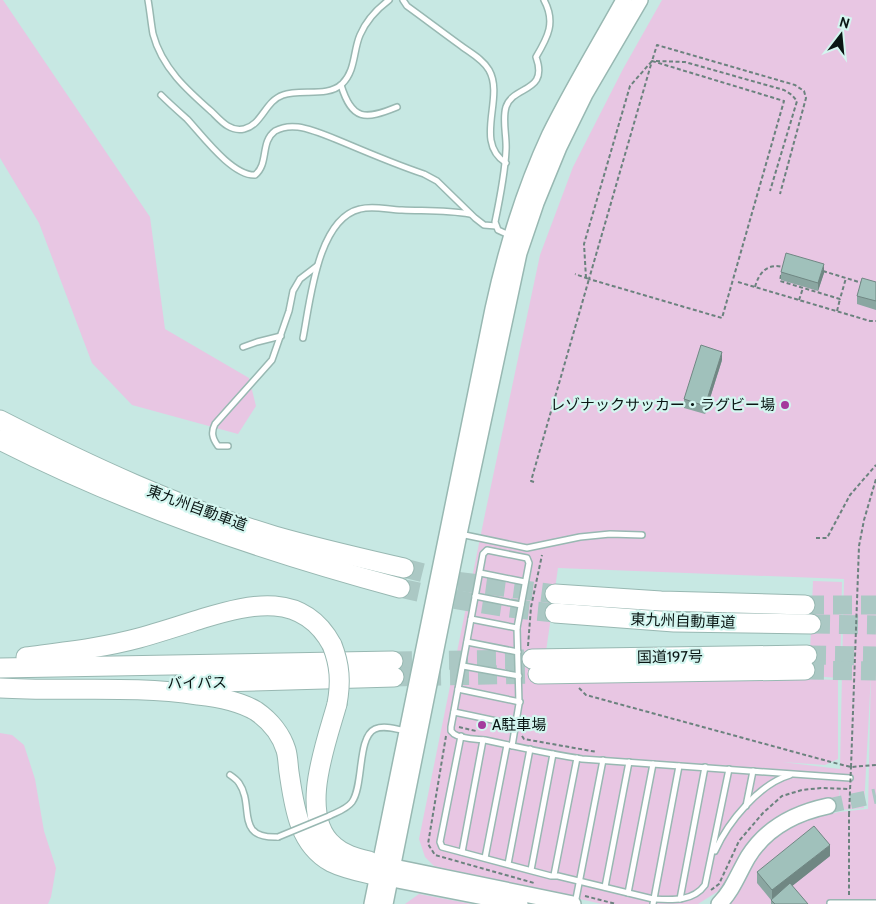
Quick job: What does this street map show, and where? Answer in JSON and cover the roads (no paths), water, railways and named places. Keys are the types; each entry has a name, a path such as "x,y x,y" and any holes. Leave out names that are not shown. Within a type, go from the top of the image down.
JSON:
{"highway":[{"name":"東九州自動車道","path":"0,420 54,448 145,489 217,517 275,536 404,568"},
{"name":"東九州自動車道","path":"0,440 44,462 132,501 231,538 336,571 400,588"},
{"name":"東九州自動車道","path":"555,594 669,602 805,605"},
{"path":"0,659 47,654 122,642 233,610 262,605 281,606 308,617 320,628 332,645 338,664 340,680 337,704 317,774 316,801 318,817 324,835 334,846 346,854 385,871"},
{"name":"東九州自動車道","path":"555,613 674,622 811,624"},
{"name":"国道197号","path":"529,660 806,663"},
{"name":"バイパス","path":"0,668 393,669 204,683 0,687"},
{"path":"0,687 170,691 212,697 237,703 255,711 269,722 286,750 296,813 307,840 316,851 330,861 347,868 385,871"}],"street":[{"path":"517,238 522,203 550,136 577,83 624,0"},
{"path":"372,904 385,871 453,533 492,309 517,238 572,119 640,0"},
{"path":"719,904 733,888 754,848 777,827 808,811 828,806"},
{"path":"709,904 720,896 742,868"},
{"path":"385,871 385,904"},
{"path":"385,871 520,904"},
{"path":"385,871 574,904"}],"lane":[{"path":"148,0 154,34 168,66 188,92 224,125 234,130 251,126 273,100 283,94 324,91 341,85 353,66 359,36 363,28 368,20 389,0"},
{"path":"402,0 407,6 475,56 489,70 493,88 490,139 496,154 506,163"},
{"path":"517,238 498,230 495,222 506,163 505,114 507,106 515,97 534,85 538,79 539,64 536,57 549,30 551,20 549,9 544,0"},
{"path":"341,85 349,106 355,112 375,116 397,107"},
{"path":"161,95 188,120 221,156 246,174 255,175 258,173 263,161 266,143 273,133 286,127 300,128 331,138 437,180 484,225 496,226"},
{"path":"303,338 317,266 324,246 332,231 351,212 369,207 453,211 471,214"},
{"path":"228,446 218,446 212,436 212,430 215,424 272,360 289,311 293,291 300,279 317,266"},
{"path":"243,347 281,336"},
{"path":"453,533 527,548 580,537 610,534 642,535"},
{"path":"527,548 526,558 529,562 517,628 529,660"},
{"path":"526,558 487,550 483,554 454,712 451,731 454,734 577,758 850,778"},
{"path":"480,573 526,582"},
{"path":"475,596 521,605"},
{"path":"471,619 517,628"},
{"path":"467,642 529,660"},
{"path":"485,858 516,724 520,702 519,676 529,660"},
{"path":"463,666 519,676"},
{"path":"458,689 520,702"},
{"path":"454,712 516,724"},
{"path":"230,775 239,782 244,793 252,830 266,838 278,837 329,816 346,807 355,797 360,781 365,742 369,734 376,729 386,728 413,732"},
{"path":"461,736 440,842 442,847 554,876 580,880 653,901 680,899 703,889 729,769"},
{"path":"462,852 483,740"},
{"path":"508,864 530,749"},
{"path":"531,870 553,754"},
{"path":"554,876 577,758"},
{"path":"574,904 603,760"},
{"path":"605,887 629,762"},
{"path":"628,893 653,764"},
{"path":"653,901 679,766"},
{"path":"680,899 705,768"},
{"path":"746,807 753,771"},
{"path":"711,859 728,829 746,807 780,778 798,774"},
{"path":"830,903 876,903"}],"tunnel":[{"path":"404,568 456,581 555,594"},
{"path":"400,588 477,603 555,613"},
{"path":"805,605 876,605"},
{"path":"811,624 876,625"},
{"path":"807,655 876,656"},
{"path":"393,661 532,659"},
{"path":"805,670 876,671"},
{"path":"394,677 538,674"},
{"path":"828,806 876,796"}],"place":[{"name":"レゾナックサッカー・ラグビー場","path":"785,405"},
{"name":"A駐車場","path":"482,725"}]}
